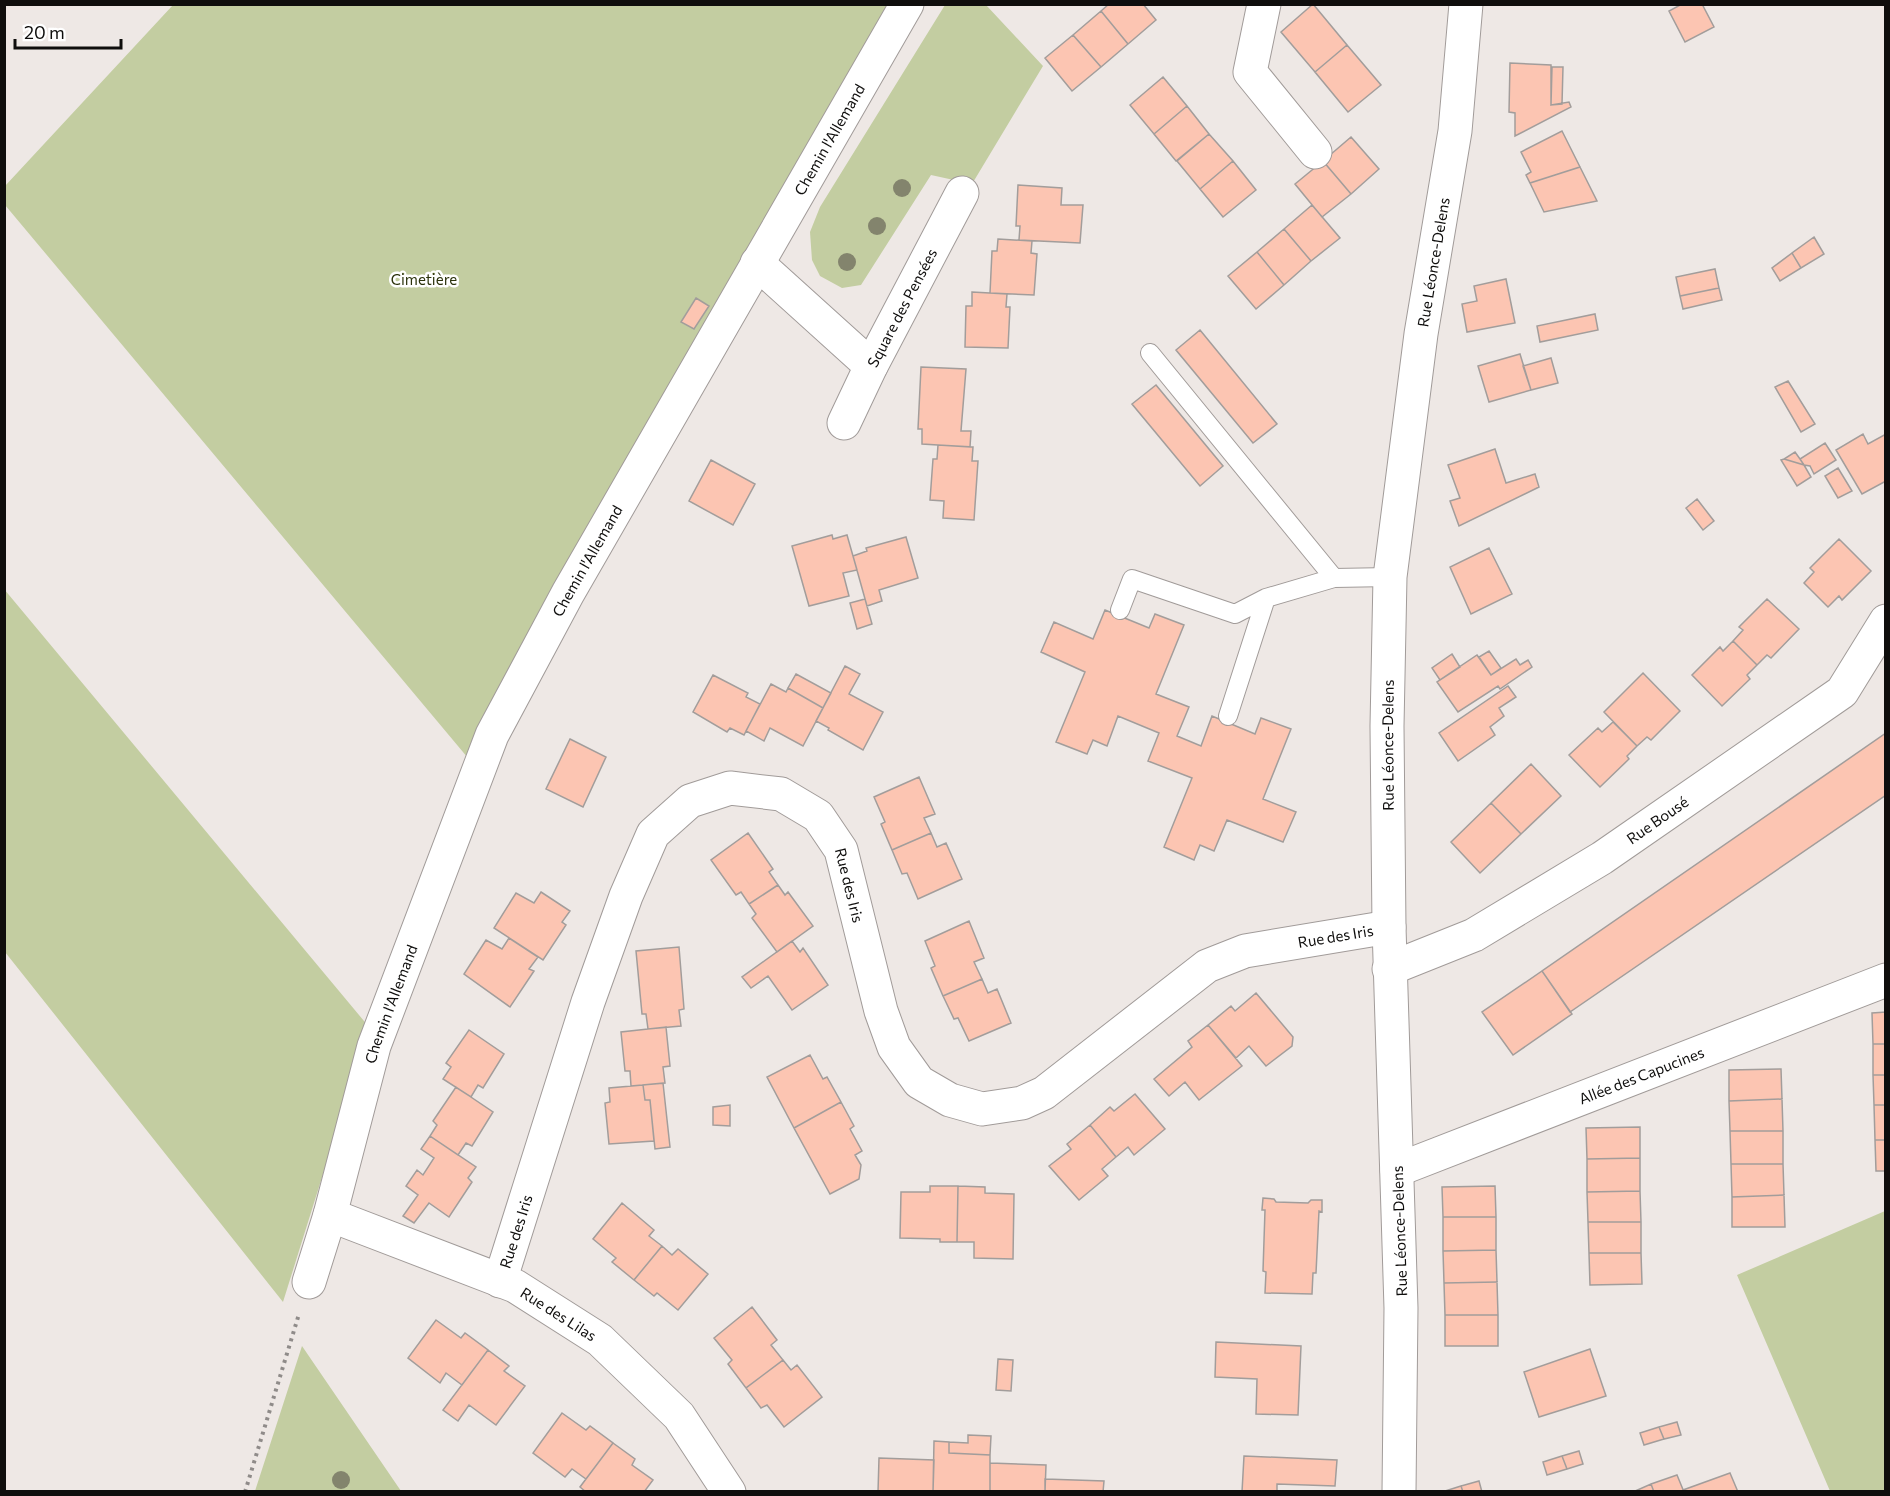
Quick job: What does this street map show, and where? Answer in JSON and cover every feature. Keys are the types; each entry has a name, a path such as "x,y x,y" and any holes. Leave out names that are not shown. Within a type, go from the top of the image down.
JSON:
{"street":[{"name":"Chemin l'Allemand","path":"309,1282 330,1215 374,1046 492,735 568,594 906,4"},
{"path":"1264,4 1250,72 1315,152"},
{"name":"Rue Léonce-Delens","path":"1399,1491 1401,1308 1389,969 1390,577 1422,334 1455,131 1466,4"},
{"name":"Square des Pensées","path":"844,423 871,366 962,193"},
{"path":"758,263 871,366"},
{"name":"Rue Bousé","path":"1389,969 1474,935 1602,858 1842,692 1886,621"},
{"name":"Rue des Iris","path":"500,1281 588,1002 626,896 652,834 690,801 730,788 781,794 819,816 841,850 881,1011 894,1047 919,1082 950,1100 982,1109 1022,1103 1044,1093 1207,966 1245,951 1389,927"},
{"name":"Allée des Capucines","path":"1397,1170 1886,980"},
{"name":"Rue des Lilas","path":"330,1215 515,1287 600,1340 679,1416 729,1491"}],"lane":[{"path":"1150,353 1335,578"},
{"path":"1120,610 1132,579 1235,614 1266,598 1335,578 1390,577"},
{"path":"1228,716 1266,598"}],"path":[{"path":"245,1491 309,1282"}],"green space":[{"name":"Cimetière","path":"173,5 901,5 468,758 5,205 5,186"},
{"path":"945,5 986,5 1043,66 972,184 931,175 861,285 842,288 820,276 812,260 810,232 820,207"},
{"path":"4,589 369,1027 283,1302 5,952"},
{"path":"1885,1211 1885,1491 1830,1491 1737,1275"},
{"path":"302,1346 401,1491 255,1491"}],"building":[{"path":"1109,4 1143,4 1156,20 1128,44 1101,11"},
{"path":"1313,4 1347,45 1315,72 1281,32"},
{"path":"1682,4 1702,4 1714,27 1685,42 1669,11"},
{"path":"1101,11 1128,44 1101,67 1073,35"},
{"path":"1073,35 1101,67 1072,91 1045,58"},
{"path":"1347,45 1381,85 1348,112 1315,72"},
{"path":"1510,63 1551,65 1551,105 1569,102 1571,107 1515,136 1515,113 1509,112"},
{"path":"1552,67 1563,67 1562,104 1551,105"},
{"path":"1163,77 1187,106 1154,134 1130,105"},
{"path":"1187,106 1209,134 1176,161 1154,134"},
{"path":"1562,131 1580,167 1530,183 1526,175 1531,172 1521,152"},
{"path":"1209,134 1233,161 1200,189 1177,161"},
{"path":"1351,137 1379,169 1351,194 1323,161"},
{"path":"1233,161 1256,190 1223,217 1200,189"},
{"path":"1323,161 1351,194 1322,217 1295,184"},
{"path":"1580,167 1597,201 1544,212 1530,183"},
{"path":"1018,185 1062,188 1061,205 1083,205 1080,243 1019,240 1020,226 1016,226"},
{"path":"1312,205 1340,238 1311,261 1284,229"},
{"path":"1284,229 1311,261 1284,285 1257,252"},
{"path":"1814,237 1824,254 1801,268 1792,253"},
{"path":"998,239 1032,241 1031,253 1037,254 1034,295 990,293 992,251 997,251"},
{"path":"1257,252 1284,285 1256,309 1228,276"},
{"path":"1792,253 1801,268 1780,281 1772,268"},
{"path":"1715,269 1719,288 1680,296 1676,277"},
{"path":"1506,279 1515,323 1467,332 1462,304 1477,301 1474,286"},
{"path":"1719,288 1722,300 1683,309 1680,296"},
{"path":"972,292 1007,294 1006,307 1010,307 1008,348 965,347 966,306 972,306"},
{"path":"696,298 709,306 694,329 681,322"},
{"path":"1595,314 1598,330 1540,342 1537,326"},
{"path":"1200,330 1277,424 1253,443 1176,350"},
{"path":"1520,354 1531,390 1489,402 1478,366"},
{"path":"1551,358 1558,383 1531,390 1523,366"},
{"path":"921,367 966,369 961,431 971,431 970,447 922,444 922,429 918,429"},
{"path":"1788,381 1815,424 1801,432 1775,387"},
{"path":"1156,385 1223,466 1200,486 1132,404"},
{"path":"1863,434 1868,444 1886,434 1886,481 1862,494 1836,450"},
{"path":"1825,443 1836,460 1814,474 1810,466 1804,465 1800,459"},
{"path":"938,445 973,447 972,461 978,461 974,520 943,518 944,501 930,500 933,459 937,459"},
{"path":"1495,449 1506,483 1535,474 1539,487 1459,526 1450,501 1460,498 1448,465"},
{"path":"1795,452 1800,459 1804,465 1784,459"},
{"path":"711,460 755,484 733,525 689,501"},
{"path":"1781,460 1804,465 1811,477 1797,486"},
{"path":"1838,468 1852,491 1838,498 1825,476"},
{"path":"1697,499 1714,521 1703,530 1686,508"},
{"path":"832,535 833,539 847,535 857,570 843,573 849,596 809,606 792,546"},
{"path":"906,537 918,578 879,590 882,601 867,606 853,556 867,551 866,548"},
{"path":"1839,539 1871,571 1842,600 1839,596 1828,607 1804,583 1814,572 1810,568"},
{"path":"1489,548 1512,594 1471,614 1450,567"},
{"path":"865,599 872,624 857,629 850,603"},
{"path":"1767,599 1799,629 1771,658 1767,655 1757,665 1733,641 1743,630 1739,627"},
{"path":"1105,610 1149,628 1155,614 1184,625 1156,694 1189,707 1177,736 1201,746 1212,716 1255,734 1261,718 1291,729 1263,799 1296,812 1283,842 1227,820 1214,851 1200,845 1194,860 1164,847 1192,778 1148,761 1159,733 1118,716 1107,746 1093,740 1087,754 1056,742 1085,672 1041,652 1054,622 1093,639"},
{"path":"1733,641 1757,665 1747,675 1750,679 1722,706 1692,675 1720,647 1723,651"},
{"path":"1489,651 1501,668 1491,675 1479,657"},
{"path":"1452,654 1460,667 1440,680 1432,668"},
{"path":"1477,655 1491,675 1516,659 1520,665 1528,660 1532,667 1500,689 1498,686 1458,712 1437,682"},
{"path":"845,666 860,674 849,694 883,712 863,750 816,721"},
{"path":"1643,673 1680,711 1651,740 1647,737 1637,746 1604,712"},
{"path":"796,674 831,693 823,708 788,688"},
{"path":"713,675 748,693 746,697 760,704 744,735 730,728 727,732 693,712"},
{"path":"771,684 786,692 788,688 823,708 803,746 770,728 764,741 746,731"},
{"path":"1508,686 1516,697 1499,708 1504,716 1490,727 1495,735 1458,761 1439,733"},
{"path":"1613,722 1637,746 1627,756 1629,759 1600,787 1569,755 1598,728 1602,732"},
{"path":"1886,733 1886,795 1570,1012 1542,971"},
{"path":"570,739 606,757 583,807 546,789"},
{"path":"1531,764 1561,796 1521,834 1491,803"},
{"path":"919,777 935,814 924,818 931,833 892,850 881,824 885,822 874,797"},
{"path":"1491,803 1521,834 1480,873 1451,842"},
{"path":"748,833 773,869 769,872 778,885 749,904 741,892 736,895 711,860"},
{"path":"931,833 937,847 946,843 962,879 918,899 907,873 902,874 892,850"},
{"path":"778,885 785,895 788,892 813,926 777,952 752,918 756,914 749,904"},
{"path":"541,892 570,911 562,922 566,925 543,960 494,928 516,893 534,903"},
{"path":"969,921 984,958 974,962 982,979 943,996 931,968 935,966 925,941"},
{"path":"509,938 538,957 529,969 534,971 510,1007 464,974 486,940 502,949"},
{"path":"792,941 800,952 803,948 828,985 792,1010 768,976 751,988 742,977"},
{"path":"679,947 684,1009 679,1010 681,1026 648,1029 646,1014 642,1014 636,951"},
{"path":"1542,971 1572,1014 1513,1055 1482,1012"},
{"path":"982,979 988,993 997,989 1011,1023 969,1041 958,1018 954,1019 943,996"},
{"path":"1256,993 1293,1037 1292,1046 1266,1066 1249,1046 1236,1058 1208,1025 1231,1006 1235,1011"},
{"path":"1886,1012 1886,1044 1873,1044 1872,1013"},
{"path":"1208,1025 1242,1066 1199,1100 1185,1082 1169,1096 1154,1079 1192,1047 1188,1041"},
{"path":"666,1027 670,1066 663,1067 665,1083 631,1086 630,1071 625,1071 621,1032"},
{"path":"469,1030 504,1054 483,1088 478,1085 471,1097 443,1079 451,1067 446,1063"},
{"path":"1873,1044 1886,1044 1886,1075 1873,1075"},
{"path":"810,1055 823,1079 827,1077 841,1102 794,1128 767,1077"},
{"path":"1781,1069 1782,1099 1729,1101 1729,1070"},
{"path":"1873,1075 1886,1075 1886,1105 1874,1105"},
{"path":"663,1083 670,1147 655,1149 650,1100 645,1100 643,1085"},
{"path":"643,1085 645,1100 650,1100 654,1141 609,1144 605,1103 610,1102 609,1088"},
{"path":"456,1087 493,1112 472,1146 466,1143 458,1155 430,1136 437,1125 433,1121"},
{"path":"1135,1094 1165,1129 1134,1155 1128,1147 1116,1157 1090,1125 1110,1107 1114,1111"},
{"path":"1782,1099 1783,1131 1730,1131 1729,1101"},
{"path":"841,1102 854,1126 850,1129 862,1151 855,1155 861,1165 859,1179 830,1194 794,1128"},
{"path":"730,1105 730,1126 713,1125 713,1107"},
{"path":"1874,1105 1886,1105 1886,1140 1875,1140"},
{"path":"1090,1125 1116,1157 1102,1169 1108,1176 1079,1200 1049,1166 1071,1149 1067,1144"},
{"path":"1640,1127 1640,1158 1587,1159 1586,1128"},
{"path":"1730,1131 1783,1131 1783,1164 1731,1164"},
{"path":"430,1136 476,1167 468,1178 472,1182 449,1217 429,1203 414,1223 403,1216 418,1195 406,1186 417,1170 423,1175 434,1158 421,1149"},
{"path":"1875,1140 1886,1140 1886,1171 1876,1171"},
{"path":"1640,1158 1640,1191 1587,1192 1587,1159"},
{"path":"1731,1164 1783,1164 1784,1195 1732,1197"},
{"path":"930,1186 958,1186 957,1242 940,1242 940,1239 900,1238 901,1192 930,1192"},
{"path":"958,1186 985,1187 985,1193 1014,1194 1013,1259 974,1258 974,1242 957,1242"},
{"path":"1495,1186 1496,1217 1443,1217 1442,1187"},
{"path":"1640,1191 1641,1222 1588,1222 1587,1192"},
{"path":"1784,1195 1785,1227 1732,1227 1732,1197"},
{"path":"1263,1198 1274,1199 1276,1202 1308,1203 1311,1200 1322,1200 1322,1212 1319,1211 1316,1273 1313,1273 1312,1294 1265,1293"},
{"path":"622,1203 654,1230 649,1236 662,1246 634,1280 612,1262 616,1258 593,1239"},
{"path":"1443,1217 1496,1217 1496,1250 1443,1251"},
{"path":"1588,1222 1641,1222 1641,1253 1589,1253"},
{"path":"662,1246 672,1255 678,1249 708,1274 678,1310 657,1293 654,1296 634,1280"},
{"path":"1496,1250 1497,1282 1444,1283 1443,1251"},
{"path":"1589,1253 1641,1253 1642,1284 1590,1285"},
{"path":"1497,1282 1498,1315 1445,1315 1444,1283"},
{"path":"752,1307 777,1340 771,1345 783,1360 746,1388 728,1364 732,1360 714,1338"},
{"path":"1445,1315 1498,1315 1498,1346 1445,1346"},
{"path":"436,1320 461,1338 465,1333 488,1350 462,1385 446,1373 440,1383 408,1358"},
{"path":"1216,1342 1301,1346 1298,1415 1256,1414 1257,1379 1215,1377"},
{"path":"1590,1349 1606,1396 1539,1417 1524,1372"},
{"path":"488,1350 509,1366 504,1371 525,1386 496,1425 469,1405 458,1421 443,1410"},
{"path":"998,1359 1013,1360 1011,1391 996,1390"},
{"path":"783,1360 791,1370 797,1365 822,1397 784,1427 767,1405 761,1408 746,1388"},
{"path":"562,1413 586,1430 590,1426 613,1443 586,1479 572,1469 565,1477 533,1453"},
{"path":"1677,1422 1681,1435 1664,1439 1659,1427"},
{"path":"1659,1427 1664,1439 1644,1445 1640,1433"},
{"path":"968,1435 991,1436 990,1455 949,1453 949,1442 968,1443"},
{"path":"934,1441 949,1442 949,1453 990,1455 990,1492 933,1492"},
{"path":"613,1443 635,1459 632,1465 653,1480 644,1492 586,1492 580,1487"},
{"path":"1579,1451 1583,1464 1567,1469 1562,1456"},
{"path":"1244,1456 1337,1460 1335,1486 1277,1484 1277,1492 1242,1492"},
{"path":"1562,1456 1567,1469 1547,1475 1543,1462"},
{"path":"879,1458 934,1460 933,1492 878,1492"},
{"path":"990,1463 1046,1465 1045,1492 990,1492"},
{"path":"1730,1473 1738,1492 1684,1492 1683,1490"},
{"path":"1677,1475 1684,1492 1654,1492 1651,1484"},
{"path":"1045,1479 1104,1481 1103,1492 1045,1492"},
{"path":"1479,1481 1482,1492 1463,1492 1461,1486"},
{"path":"1651,1484 1654,1492 1633,1492"},
{"path":"1461,1486 1463,1492 1442,1492"}]}
